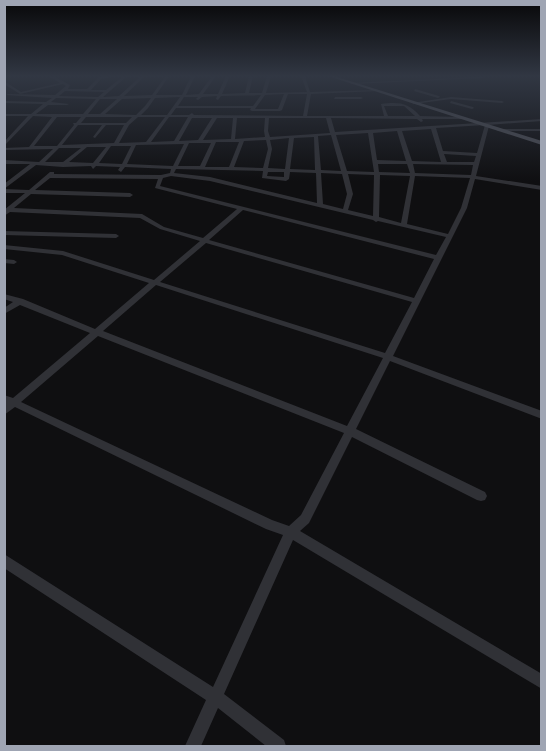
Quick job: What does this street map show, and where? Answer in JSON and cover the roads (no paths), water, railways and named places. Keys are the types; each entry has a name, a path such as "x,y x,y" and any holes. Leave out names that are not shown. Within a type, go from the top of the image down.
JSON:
{"main road":[{"path":"439,111 542,143"}],"street":[{"path":"4,145 37,111"},
{"path":"4,189 58,147 86,111"},
{"path":"101,116 107,111"},
{"path":"87,177 133,116 140,111"},
{"path":"148,142 170,111"},
{"path":"176,142 193,111"},
{"path":"226,117 227,111"},
{"path":"249,118 251,111"},
{"path":"305,117 306,111"},
{"path":"336,111 337,117"},
{"path":"363,111 364,117"},
{"path":"384,111 386,117"},
{"path":"414,111 426,128"},
{"path":"4,167 28,148 56,115"},
{"path":"6,117 82,115 461,118"},
{"path":"200,141 215,117"},
{"path":"267,117 266,131 270,138 270,149 264,177 284,181 295,136 297,117"},
{"path":"328,117 350,194 345,212"},
{"path":"376,117 382,130"},
{"path":"233,140 235,118"},
{"path":"4,149 242,140 542,120"},
{"path":"75,124 127,124"},
{"path":"95,137 105,124"},
{"path":"194,747 291,532 305,519 464,208 474,177 483,125"},
{"path":"433,127 444,162"},
{"path":"399,129 413,174 404,226"},
{"path":"499,130 542,130"},
{"path":"370,131 377,173 376,220"},
{"path":"316,135 320,206"},
{"path":"231,169 242,140"},
{"path":"202,168 214,141"},
{"path":"171,174 187,142"},
{"path":"118,177 135,143"},
{"path":"8,209 86,146"},
{"path":"442,152 477,159"},
{"path":"375,162 444,162 477,159"},
{"path":"8,162 413,174 474,177 542,188"},
{"path":"48,176 161,177 171,174 210,179 449,236"},
{"path":"161,177 157,187 438,258"},
{"path":"4,189 29,193 130,195"},
{"path":"8,209 142,216 162,228 416,301"},
{"path":"4,411 241,209"},
{"path":"4,233 116,236"},
{"path":"4,247 63,253 388,357 542,415"},
{"path":"4,261 14,262"},
{"path":"4,296 350,431 481,496"},
{"path":"4,312 20,301"},
{"path":"4,398 270,525 291,532 542,682"},
{"path":"4,560 217,698 278,747"}]}
